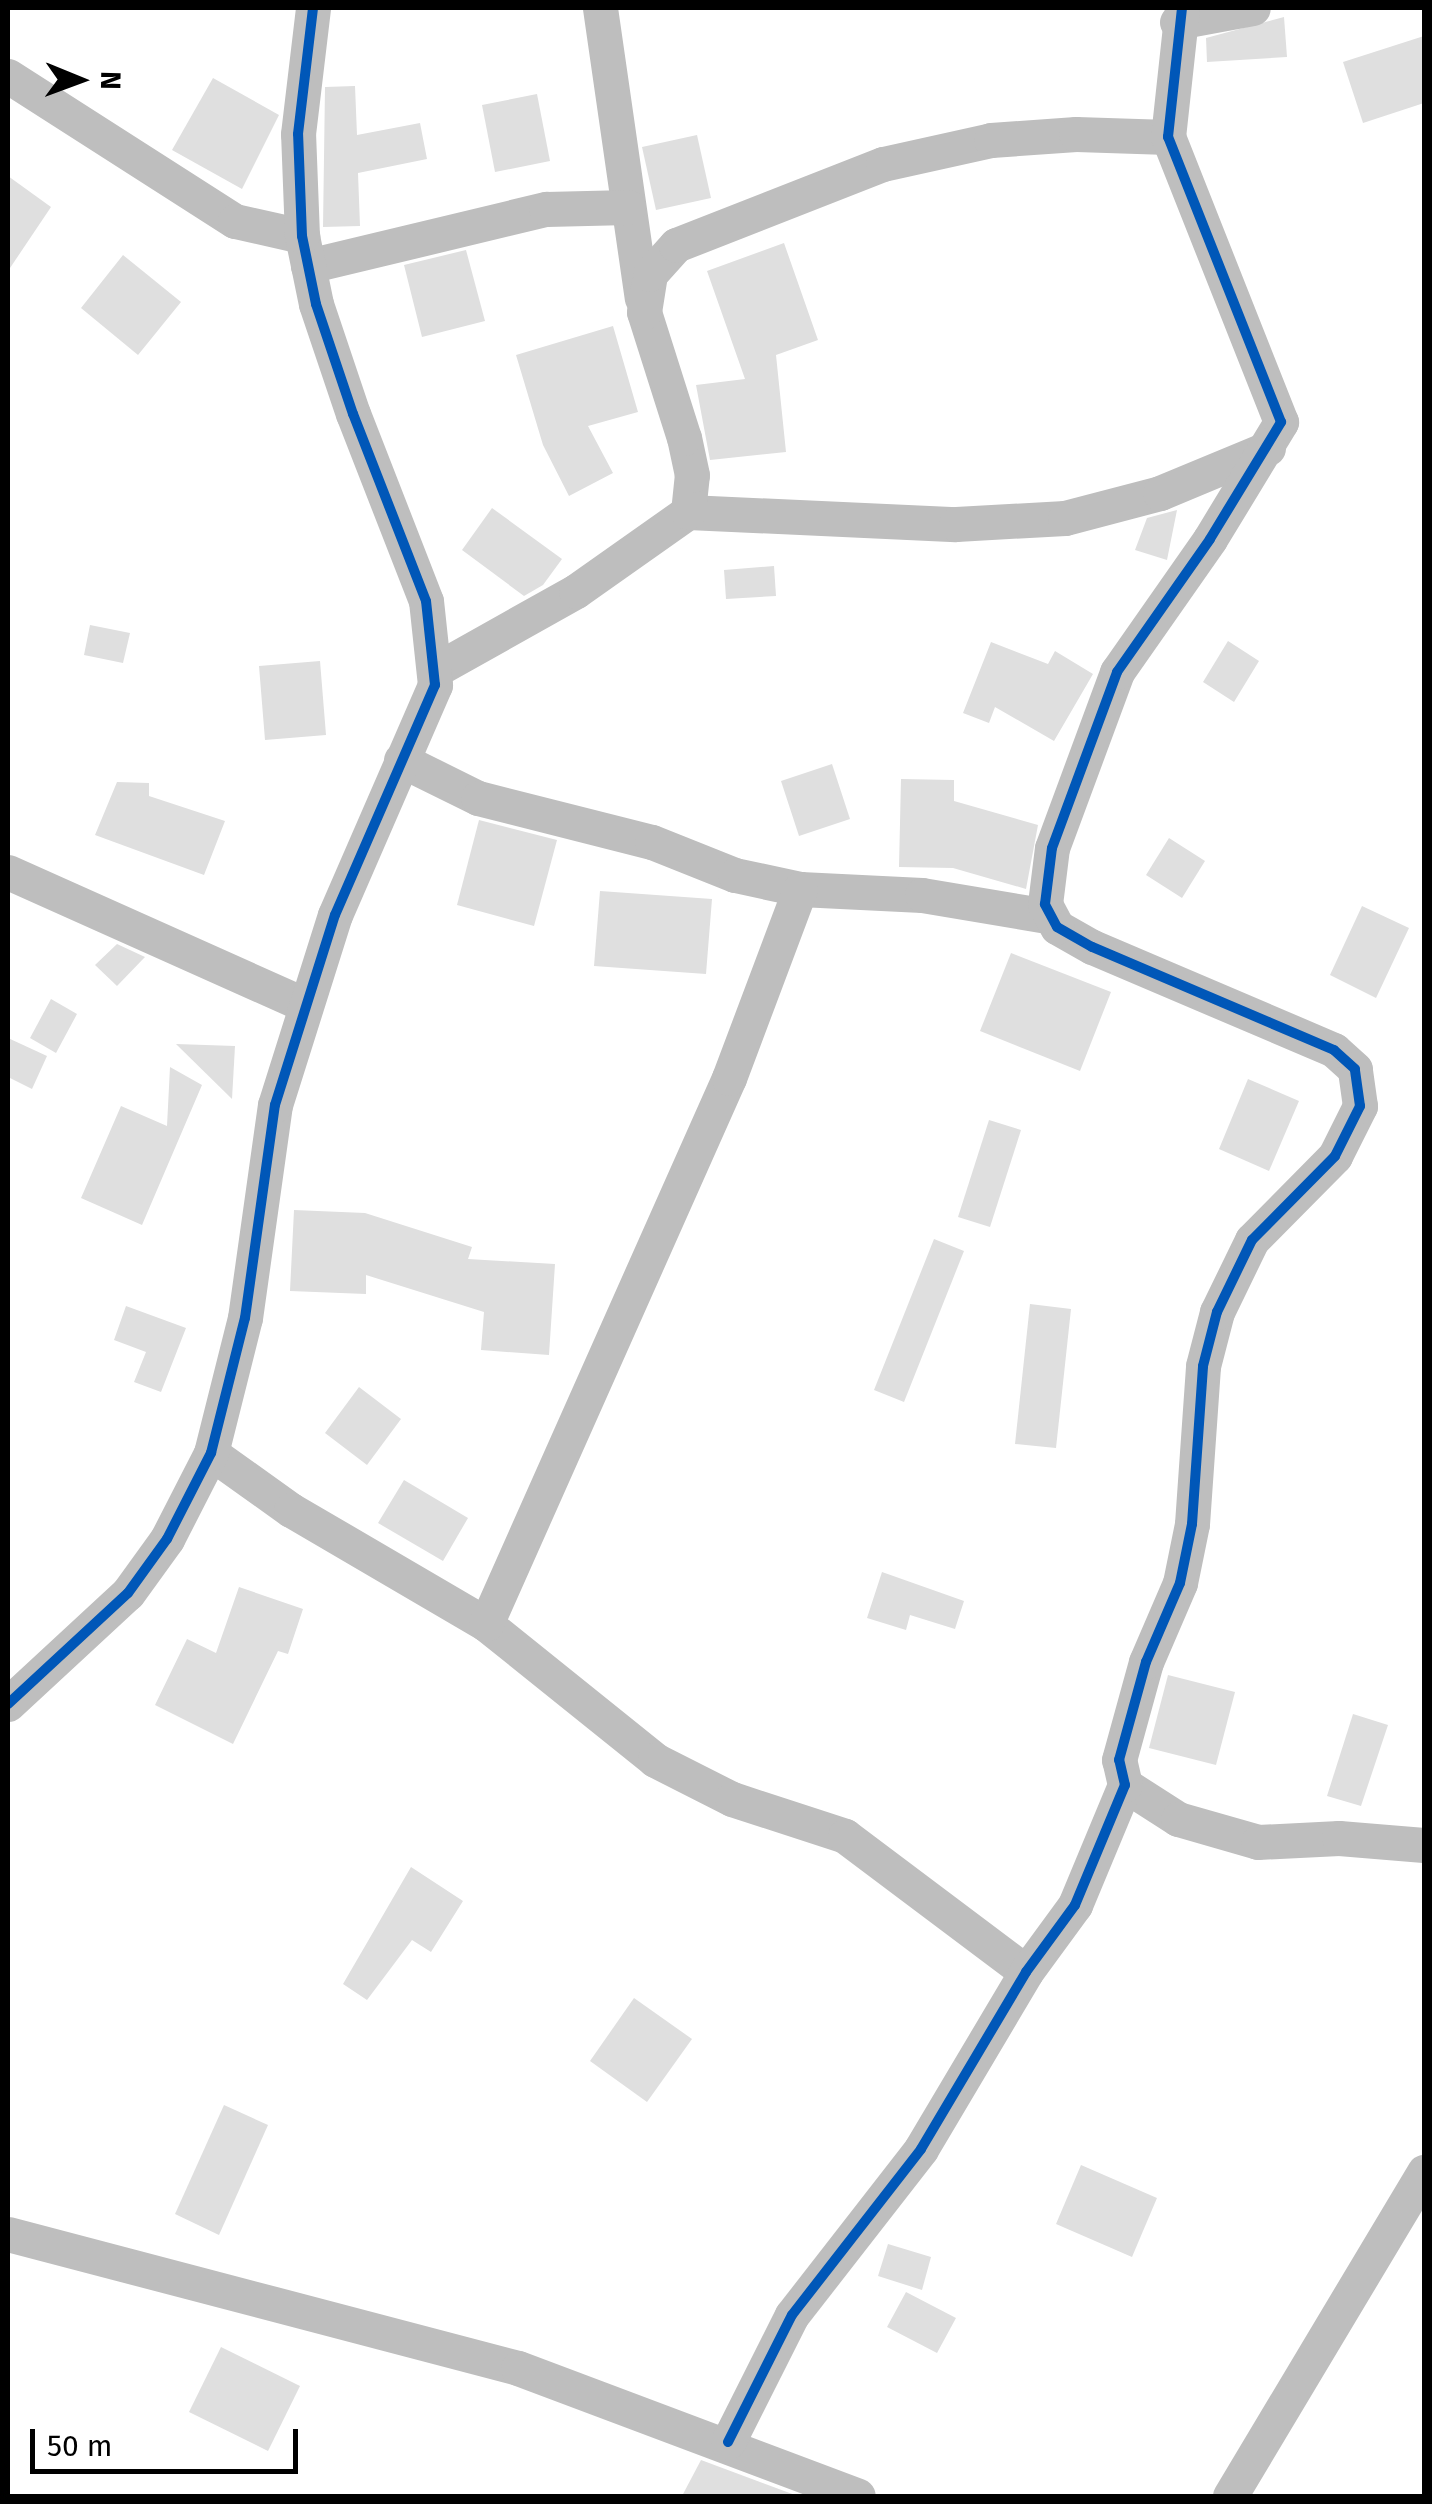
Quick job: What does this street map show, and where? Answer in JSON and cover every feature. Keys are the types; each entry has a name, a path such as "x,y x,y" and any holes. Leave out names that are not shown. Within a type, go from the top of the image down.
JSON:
{"street":[{"path":"8,1704 128,1593 167,1539 211,1453 245,1318 275,1106 335,916 430,700 437,670 413,558 353,414 305,251 298,134 313,8"},
{"path":"600,8 644,312 692,474 688,512"},
{"path":"1048,916 1052,848 1117,672 1278,434 1278,412 1168,138 1180,15 1253,8"},
{"path":"8,76 235,220 305,251 546,209 628,207"},
{"path":"644,312 650,274 676,246 883,164 991,140 1076,134 1168,138"},
{"path":"437,670 576,592 688,512 885,523 1065,518 1160,494 1268,448"},
{"path":"401,760 478,798 652,842 734,875 800,889 922,895 1048,916 1092,947 1334,1050 1354,1069 1360,1086 1360,1106 1335,1156 1267,1220 1216,1312 1201,1384 1188,1545 1119,1760 1126,1784 1075,1906 1026,1972 921,2150 792,2315 728,2442"},
{"path":"8,872 306,1005"},
{"path":"486,1624 694,1161 800,889"},
{"path":"211,1453 291,1510 486,1624 654,1760 732,1799 845,1836 1026,1972"},
{"path":"1126,1784 1178,1818 1258,1842 1339,1838 1424,1845"},
{"path":"1230,2496 1424,2172"},
{"path":"8,2234 518,2368 728,2442 858,2496"}],"building":[{"path":"1284,17 1287,57 1207,62 1206,38"},
{"path":"1424,36 1424,103 1363,123 1343,62"},
{"path":"213,78 279,115 242,189 172,150"},
{"path":"355,86 357,135 420,123 427,159 358,173 360,226 323,227 325,87"},
{"path":"537,94 550,161 495,172 482,105"},
{"path":"697,135 711,198 656,210 642,147"},
{"path":"8,176 51,207 8,271"},
{"path":"784,243 818,340 776,355 786,452 710,460 696,385 745,379 707,271"},
{"path":"466,250 485,321 422,337 404,265"},
{"path":"123,255 181,302 138,355 81,308"},
{"path":"613,326 638,412 588,426 613,473 569,496 543,445 516,355"},
{"path":"492,508 562,559 543,585 524,596 462,550"},
{"path":"1177,510 1167,560 1135,550 1147,518"},
{"path":"774,566 776,596 726,599 724,570"},
{"path":"90,625 130,633 123,663 84,655"},
{"path":"1228,641 1259,661 1234,702 1203,682"},
{"path":"991,642 1048,664 1055,651 1093,674 1054,741 995,707 989,723 963,713"},
{"path":"320,661 326,735 265,740 259,666"},
{"path":"832,764 850,819 799,836 781,781"},
{"path":"901,779 954,780 954,801 1038,825 1026,889 953,868 899,867"},
{"path":"117,782 149,783 149,796 225,821 204,875 95,835"},
{"path":"479,820 557,840 534,926 457,905"},
{"path":"1169,838 1205,861 1182,898 1146,875"},
{"path":"600,891 712,899 706,974 594,966"},
{"path":"1362,906 1409,928 1376,998 1330,975"},
{"path":"117,944 145,957 117,986 95,965"},
{"path":"1011,953 1111,992 1080,1071 980,1031"},
{"path":"51,999 77,1014 56,1053 30,1038"},
{"path":"8,1038 47,1056 32,1089 8,1077"},
{"path":"176,1044 235,1046 232,1099"},
{"path":"170,1067 202,1085 142,1225 81,1198 121,1106 167,1126"},
{"path":"1248,1079 1299,1101 1269,1171 1219,1149"},
{"path":"989,1120 1021,1130 990,1227 958,1217"},
{"path":"294,1210 365,1213 472,1247 468,1259 555,1264 549,1355 481,1350 484,1312 366,1275 366,1294 290,1291"},
{"path":"934,1239 964,1251 904,1402 874,1390"},
{"path":"1030,1304 1071,1309 1056,1448 1015,1444"},
{"path":"126,1306 186,1328 161,1392 134,1382 146,1352 114,1340"},
{"path":"359,1387 401,1419 367,1465 325,1433"},
{"path":"404,1480 468,1518 443,1561 378,1523"},
{"path":"882,1572 964,1601 955,1629 910,1615 906,1630 867,1618"},
{"path":"239,1587 303,1609 288,1654 278,1651 233,1744 155,1705 187,1639 216,1653"},
{"path":"1168,1675 1235,1692 1216,1765 1149,1748"},
{"path":"1353,1714 1388,1725 1361,1806 1327,1796"},
{"path":"411,1867 463,1901 431,1952 412,1940 367,2000 343,1984"},
{"path":"634,1998 692,2039 647,2102 590,2061"},
{"path":"224,2105 268,2125 219,2235 175,2214"},
{"path":"1081,2165 1157,2198 1132,2257 1056,2224"},
{"path":"888,2244 931,2257 922,2290 878,2276"},
{"path":"906,2292 956,2318 937,2353 887,2327"},
{"path":"221,2347 300,2386 268,2451 189,2412"},
{"path":"701,2460 795,2495 795,2496 682,2496"}],"cycle path":[{"path":"8,1704 128,1593 167,1539 211,1453 245,1318 275,1105 335,915 435,685 426,601 353,414 316,304 302,236 298,134 313,8"},
{"path":"728,2442 792,2315 921,2149 1026,1972 1075,1905 1125,1785 1119,1760 1146,1662 1180,1583 1192,1524 1203,1366 1217,1312 1252,1240 1335,1156 1360,1106 1355,1069 1334,1050 1092,947 1057,927 1045,904 1052,848 1117,672 1210,539 1281,422 1168,137 1182,8"}]}
